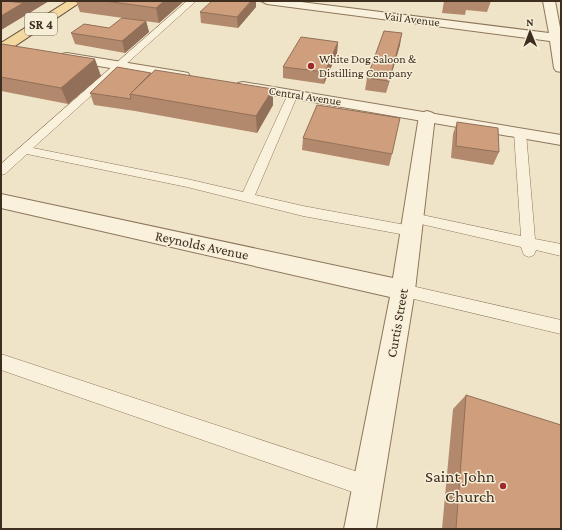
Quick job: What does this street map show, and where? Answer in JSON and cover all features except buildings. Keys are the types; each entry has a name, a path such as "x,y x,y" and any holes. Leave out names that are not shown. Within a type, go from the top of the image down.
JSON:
{"main road":[{"name":"SR 4","path":"3,47 76,1"}],"street":[{"name":"Vail Avenue","path":"267,1 304,3 557,33"},
{"path":"549,1 557,33 561,68"},
{"path":"3,47 23,49"},
{"path":"52,54 194,78"},
{"name":"Central Avenue","path":"225,83 427,116 561,140"},
{"name":"Curtis Street","path":"360,529 403,290 427,116"},
{"name":"Reynolds Avenue","path":"1,201 403,290"}],"lane":[{"path":"1,171 118,65 192,1"},
{"path":"247,197 293,94"},
{"path":"520,133 529,248"},
{"path":"24,150 72,162 187,182 303,210 412,225 448,226 448,234 450,237 529,248 561,250"},
{"path":"529,248 561,260"},
{"path":"403,290 561,327"},
{"path":"1,362 367,486"}],"place":[{"name":"White Dog Saloon & Distilling Company","path":"311,66"},
{"name":"Saint John Church","path":"503,486"}]}
